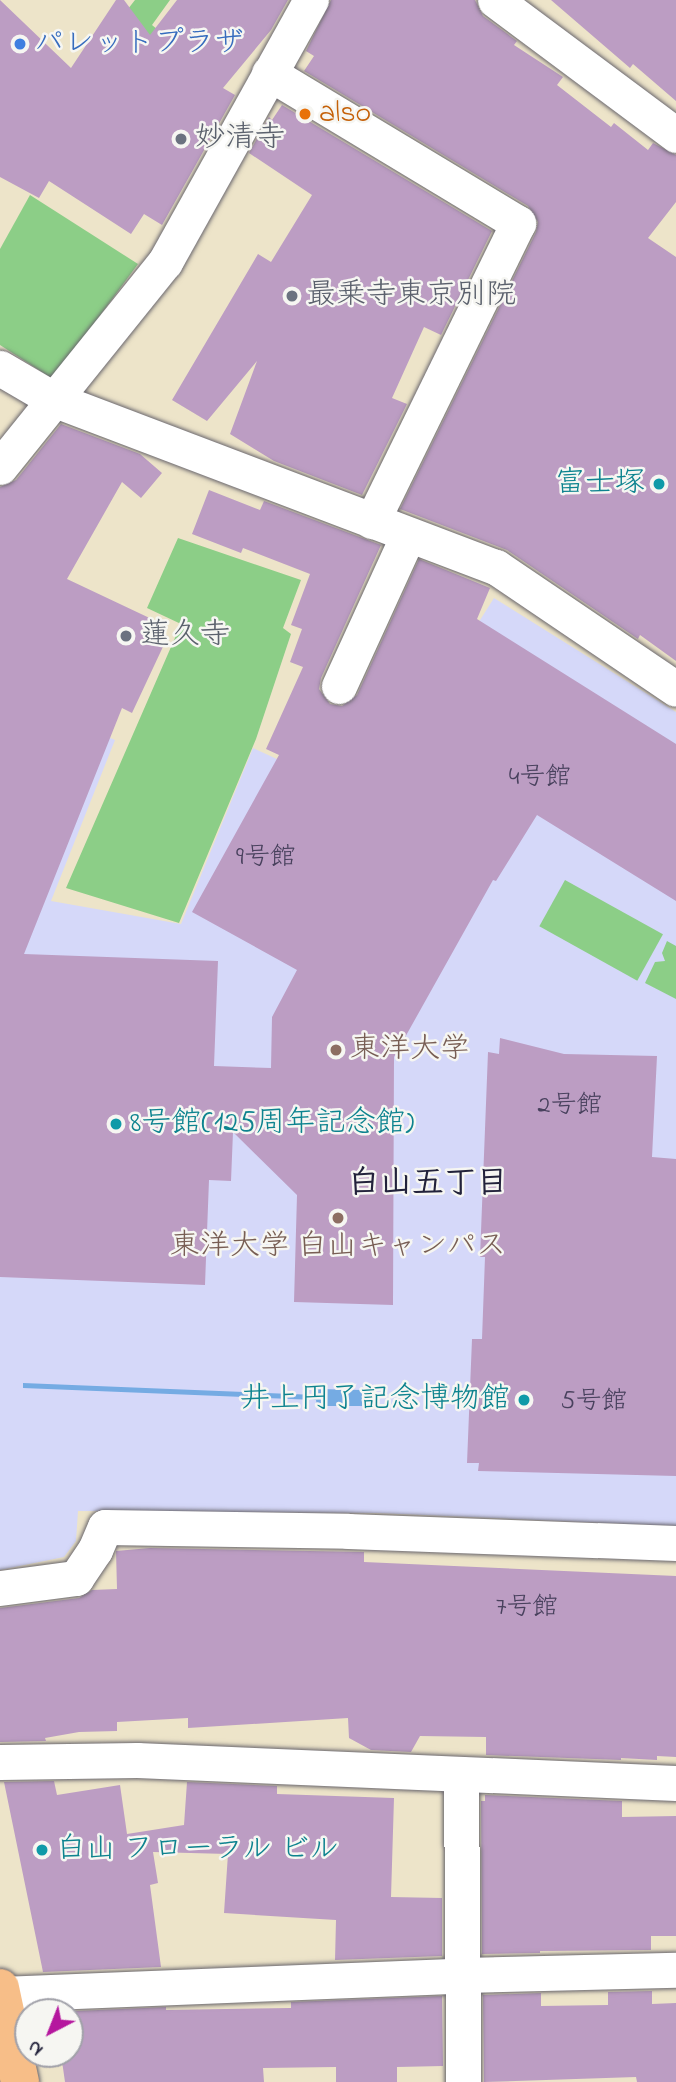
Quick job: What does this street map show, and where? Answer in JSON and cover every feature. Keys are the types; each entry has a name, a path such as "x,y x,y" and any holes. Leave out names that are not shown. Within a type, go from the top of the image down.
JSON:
{"highway":[{"path":"1,1991 20,2082"}],"street":[{"path":"495,0 676,135"},
{"path":"0,467 165,262 308,1"},
{"path":"269,73 518,223 372,521"},
{"path":"0,368 53,399 496,567 673,683"},
{"path":"339,687 408,535"},
{"path":"0,1588 76,1577 95,1550 105,1527 348,1531 676,1543"},
{"path":"0,1762 136,1760 676,1783"},
{"path":"461,1774 463,2082"},
{"path":"1,1991 676,1970"}],"shaded area":[{"name":"東洋大学 白山キャンパス","path":"494,598 676,712 676,1526 376,1513 78,1511 76,1541 64,1557 0,1570 0,691 115,740 51,901 181,924 253,748 366,800"}],"green space":[{"path":"135,0 170,0 152,25 197,62 106,37"},
{"path":"30,195 138,264 53,379 0,345 0,249"},
{"path":"178,538 301,580 283,628 291,634 256,739 179,923 66,888 181,624 147,608"},
{"path":"565,880 663,934 637,981 539,926"},
{"path":"667,941 676,946 676,999 645,983 655,962 665,961 662,953"}],"water":[{"path":"23,1383 316,1395 317,1389 362,1390 362,1406 317,1406 316,1400 23,1388"}],"building":[{"path":"0,0 71,68 116,0 124,0 150,35 177,0 288,0 271,30 223,88 235,95 162,225 144,214 131,234 49,181 39,198 0,177"},
{"path":"331,0 475,0 483,16 517,41 514,45 563,77 557,85 611,127 614,123 648,150 653,143 676,155 676,202 648,238 676,257 676,661 640,635 638,639 507,550 400,509 536,232 538,222 528,206 304,71 314,56 306,51"},
{"path":"551,0 676,0 676,101 633,64 630,68"},
{"path":"282,105 492,231 441,335 424,327 392,398 407,404 362,495 274,461 230,434 257,361 207,421 172,400 258,254 271,262 312,195 249,153 269,117 272,120"},
{"path":"61,424 140,454 162,473 141,498 122,482 67,579 158,622 154,630 168,636 132,713 122,708 24,954 218,961 214,1066 271,1068 272,1017 297,970 192,912 279,755 266,749 303,667 290,662 302,629 291,625 310,574 243,548 241,553 192,534 209,490 260,510 264,501 381,545 321,678 319,689 330,704 342,706 357,695 419,559 490,588 477,619 676,744 676,901 537,815 496,881 493,880 394,1057 393,1305 294,1302 297,1195 233,1132 231,1181 209,1180 205,1285 0,1277 0,487 16,480"},
{"path":"500,1038 564,1054 657,1056 652,1157 676,1159 676,1476 478,1471 479,1463 467,1463 472,1339 482,1339 485,1257 480,1257 488,1052 499,1054"},
{"path":"150,1548 364,1552 364,1562 676,1576 676,1757 621,1760 486,1755 486,1737 420,1736 411,1752 371,1750 349,1738 348,1718 188,1728 188,1718 117,1722 117,1731 79,1732 45,1738 46,1741 0,1742 0,1608 79,1598 92,1590 117,1589 116,1551"},
{"path":"54,1781 57,1795 120,1785 127,1834 184,1825 187,1782 277,1786 277,1794 394,1798 391,1897 442,1898 442,1956 335,1960 336,1920 224,1913 228,1854 153,1852 158,1883 150,1885 161,1967 43,1972 4,1782"},
{"path":"485,1795 622,1801 622,1817 676,1816 676,1936 651,1936 651,1950 482,1954 481,1801 485,1801"},
{"path":"652,1991 652,2004 676,2003 676,2082 637,2082 636,2077 484,2082 483,1995 541,1993 541,2006 608,2005 608,1992"},
{"path":"442,1996 443,2066 397,2067 397,2082 336,2082 336,2067 263,2068 264,2082 65,2082 63,2068 84,2068 84,2011 166,2007 166,2010 291,2008 291,2002"}],"place":[{"name":"パレットプラザ","path":"20,44"},
{"name":"also","path":"305,114"},
{"name":"妙清寺","path":"181,139"},
{"name":"最乗寺東京別院","path":"292,296"},
{"name":"富士塚","path":"659,484"},
{"name":"蓮久寺","path":"126,636"},
{"name":"東洋大学","path":"336,1050"},
{"name":"8号館(125周年記念館)","path":"116,1124"},
{"name":"東洋大学 白山キャンパス","path":"338,1218"},
{"name":"井上円了記念博物館","path":"524,1400"},
{"name":"白山 フローラル ビル","path":"42,1850"}],"district":[{"name":"白山五丁目","path":"428,1185"}]}
